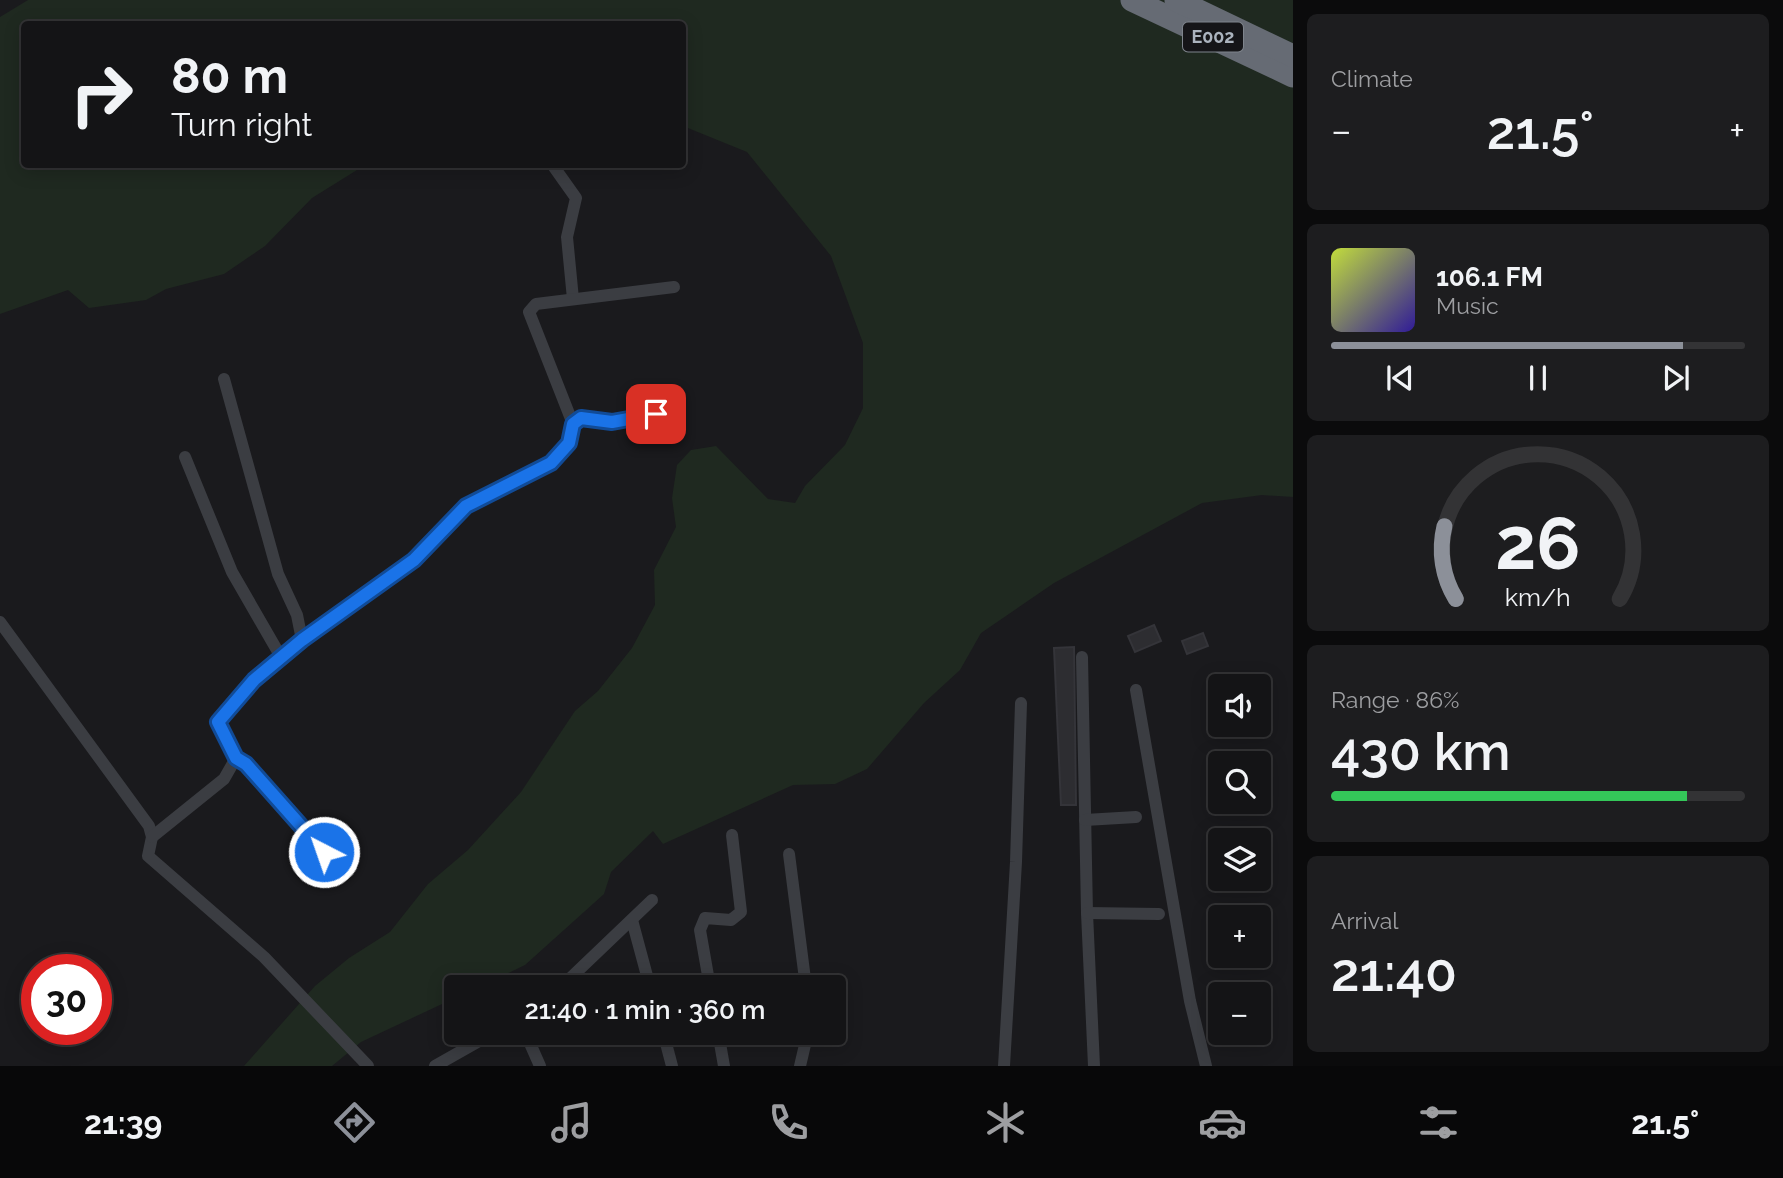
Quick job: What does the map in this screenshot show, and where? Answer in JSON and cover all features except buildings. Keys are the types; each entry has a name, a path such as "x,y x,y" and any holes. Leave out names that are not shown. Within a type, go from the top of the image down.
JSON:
{"highway":[{"name":"E002","path":"1132,0 1293,76"},
{"name":"E002","path":"1176,0 1293,56"}],"street":[{"path":"555,168 576,198 567,237 573,299"},
{"path":"324,852 246,764 236,758 218,722 254,680 302,640 414,560 466,506 551,463 569,443 573,424 529,312 536,304 674,287"},
{"path":"224,379 278,574 297,615 302,640"},
{"path":"573,424 581,418 612,422 678,410"},
{"path":"185,457 232,572 281,657"},
{"path":"0,622 149,826 152,837 148,856 264,957 368,1066"},
{"path":"1082,657 1087,913 1094,1066"},
{"path":"1136,690 1190,1001 1206,1066"},
{"path":"1004,1066 1016,862 1021,703"},
{"path":"152,837 224,779 236,758"},
{"path":"1085,820 1136,817"},
{"path":"708,975 699,930 705,918 731,920 741,912 732,835"},
{"path":"789,855 804,975"},
{"path":"574,975 652,900"},
{"path":"1087,913 1159,914"},
{"path":"632,920 647,975"},
{"path":"435,1066 472,1045"},
{"path":"531,1045 540,1066"},
{"path":"666,1045 672,1066"},
{"path":"720,1045 724,1066"},
{"path":"800,1066 805,1045"}],"green space":[{"path":"28,0 1293,0 1293,497 1262,495 1202,503 1054,583 981,633 960,670 924,703 867,769 835,784 793,785 663,844 653,831 611,872 604,894 525,965 504,975 444,975 444,1003 361,1042 332,1066 244,1066 315,986 349,958 390,932 428,884 468,850 521,792 575,711 598,691 632,648 655,605 654,570 676,527 672,498 677,465 691,450 716,446 768,499 795,503 805,486 845,445 863,408 863,343 831,256 747,152 686,127 686,21 21,21 21,168 360,168 312,198 265,246 224,274 166,289 146,300 89,308 68,290 0,314 0,17"}],"route":[{"path":"324,852 246,764 236,758 218,722 254,680 302,640 414,560 466,506 551,463 569,443 573,424 581,418 612,422 656,414"}]}
